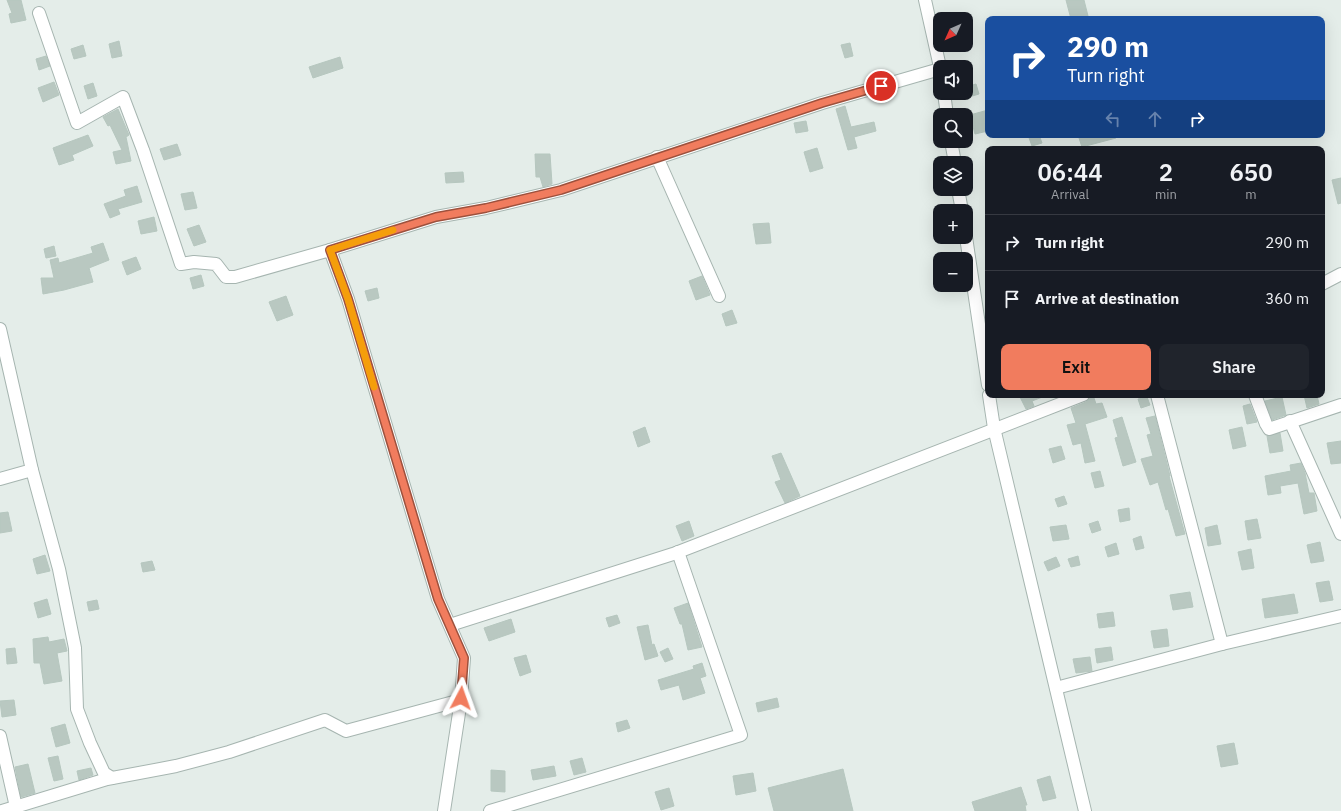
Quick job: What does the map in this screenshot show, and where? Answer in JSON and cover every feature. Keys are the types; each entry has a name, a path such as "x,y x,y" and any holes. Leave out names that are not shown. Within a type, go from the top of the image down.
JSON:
{"street":[{"path":"925,0 938,60"},
{"path":"38,13 77,123 123,96 144,150 181,264 194,262 216,264 226,277 235,277 330,250 436,217 486,208 561,190 822,103 933,70"},
{"path":"657,157 719,296"},
{"path":"967,244 985,365"},
{"path":"330,250 348,299 438,599 464,658 461,700 444,811"},
{"path":"1325,282 1341,274"},
{"path":"0,329 32,470 59,569 75,648 77,709 87,736 104,773 112,778"},
{"path":"990,398 994,428 1085,811"},
{"path":"450,625 678,552 994,428 1075,398"},
{"path":"1158,398 1222,644"},
{"path":"1256,398 1269,429 1341,405"},
{"path":"1290,421 1341,534"},
{"path":"0,480 32,470"},
{"path":"490,811 740,735 678,552"},
{"path":"1056,688 1222,644 1341,616"},
{"path":"2,811 112,778 176,766 229,752 325,720 346,731 461,700"},
{"path":"0,736 16,807"}],"building":[{"path":"7,0 21,0 26,20 11,23 9,14 12,13"},
{"path":"1066,0 1084,0 1088,16 1070,16"},
{"path":"119,41 122,56 112,58 109,44"},
{"path":"850,43 853,56 845,58 841,45"},
{"path":"83,45 86,56 74,59 71,49"},
{"path":"46,56 50,66 39,70 36,59"},
{"path":"340,57 343,68 313,78 309,67"},
{"path":"54,82 59,95 43,102 38,88"},
{"path":"93,83 97,96 88,99 84,86"},
{"path":"976,84 979,94 973,96 973,85"},
{"path":"845,106 851,127 874,122 876,131 854,137 857,148 848,150 836,109"},
{"path":"118,109 129,135 126,137 131,161 116,164 113,152 122,150 110,125 108,126 103,117"},
{"path":"985,111 985,132 975,134 973,126 973,114"},
{"path":"806,121 808,131 796,133 794,123"},
{"path":"88,135 93,146 72,155 74,160 59,165 53,148"},
{"path":"1029,138 1040,138 1042,143 1032,146"},
{"path":"1079,138 1116,138 1086,146 1082,146"},
{"path":"177,144 181,155 164,160 160,149"},
{"path":"817,148 823,168 810,172 804,152"},
{"path":"535,154 550,154 552,184 543,187 540,177 536,177"},
{"path":"463,172 464,182 446,183 445,173"},
{"path":"1341,178 1341,203 1338,204 1332,180"},
{"path":"137,186 142,202 118,209 120,214 110,218 104,204 126,196 124,190"},
{"path":"193,192 197,208 185,210 181,194"},
{"path":"154,217 157,231 141,234 138,221"},
{"path":"769,223 771,243 756,244 753,224"},
{"path":"199,225 206,242 194,246 187,229"},
{"path":"103,243 109,260 89,268 93,282 43,294 41,278 54,278 50,260 58,258 59,263 93,253 91,247"},
{"path":"54,246 56,256 46,258 44,249"},
{"path":"136,257 141,269 127,275 122,262"},
{"path":"201,275 204,286 193,289 190,278"},
{"path":"702,276 710,295 696,300 689,281"},
{"path":"377,288 379,298 368,301 365,291"},
{"path":"286,296 293,315 277,321 269,302"},
{"path":"732,310 737,323 726,326 722,314"},
{"path":"1020,398 1040,398 1032,401 1034,406 1026,409"},
{"path":"1088,398 1094,398 1096,404 1102,403 1107,417 1085,424 1095,461 1085,463 1081,443 1073,445 1067,425 1076,423 1071,408 1086,402"},
{"path":"1147,398 1150,405 1141,408 1138,399"},
{"path":"1282,398 1286,415 1272,420 1265,401"},
{"path":"1305,398 1318,398 1319,404 1307,408"},
{"path":"1250,404 1257,422 1247,424 1243,406"},
{"path":"1155,416 1169,476 1185,534 1176,536 1168,509 1166,510 1158,482 1150,485 1141,459 1153,456 1147,435 1151,434 1146,418"},
{"path":"1122,417 1136,462 1123,466 1115,438 1118,437 1113,420"},
{"path":"645,427 650,442 638,447 633,432"},
{"path":"1242,427 1246,446 1233,449 1229,430"},
{"path":"1280,433 1283,451 1270,453 1267,436"},
{"path":"1341,441 1341,463 1331,464 1327,443"},
{"path":"1061,446 1065,459 1053,463 1049,449"},
{"path":"781,453 800,496 785,503 775,482 781,480 772,456"},
{"path":"1301,463 1305,473 1309,493 1314,493 1317,511 1304,514 1298,483 1280,486 1281,493 1268,495 1265,476 1291,471 1290,465"},
{"path":"1100,471 1104,486 1095,488 1091,473"},
{"path":"1064,496 1067,504 1058,507 1055,499"},
{"path":"1129,508 1130,520 1120,522 1118,510"},
{"path":"8,512 12,531 0,533 0,513"},
{"path":"1257,519 1261,538 1248,540 1245,521"},
{"path":"689,521 694,536 682,541 676,526"},
{"path":"1098,521 1101,530 1092,533 1089,524"},
{"path":"1066,525 1069,539 1053,541 1050,527"},
{"path":"1217,525 1221,544 1208,546 1205,528"},
{"path":"1141,536 1144,548 1136,550 1133,539"},
{"path":"1320,542 1324,561 1311,563 1307,545"},
{"path":"1116,543 1119,554 1108,557 1105,547"},
{"path":"1251,549 1254,568 1242,570 1238,552"},
{"path":"45,555 50,571 37,574 33,559"},
{"path":"1078,556 1080,565 1071,567 1068,559"},
{"path":"1056,557 1060,566 1048,571 1044,562"},
{"path":"152,561 155,570 143,572 141,563"},
{"path":"1329,581 1333,600 1320,602 1316,583"},
{"path":"1190,592 1193,607 1173,610 1170,595"},
{"path":"1294,594 1298,613 1265,618 1262,599"},
{"path":"47,599 51,614 38,618 34,603"},
{"path":"97,600 99,609 89,611 87,602"},
{"path":"688,603 702,647 688,650 682,624 680,624 674,608"},
{"path":"1113,612 1115,626 1099,628 1097,614"},
{"path":"617,615 620,623 609,627 606,618"},
{"path":"511,619 515,632 489,641 484,628"},
{"path":"648,625 652,645 654,644 658,656 645,660 637,627"},
{"path":"1167,629 1169,646 1154,648 1151,631"},
{"path":"48,637 49,642 64,639 67,651 57,653 62,681 44,684 40,663 34,663 33,639"},
{"path":"1111,647 1113,660 1097,663 1095,649"},
{"path":"15,648 17,663 7,664 6,649"},
{"path":"668,648 673,659 665,662 660,652"},
{"path":"526,655 531,672 520,676 514,658"},
{"path":"1090,657 1092,671 1076,673 1073,659"},
{"path":"702,663 706,676 700,678 705,693 683,700 679,685 661,690 658,680 694,669 693,666"},
{"path":"777,698 779,707 758,712 756,703"},
{"path":"14,700 16,715 2,717 0,701"},
{"path":"627,720 630,728 618,732 616,723"},
{"path":"65,724 70,743 56,747 51,728"},
{"path":"1234,743 1238,764 1221,767 1217,746"},
{"path":"58,756 63,779 54,781 48,758"},
{"path":"582,758 586,772 574,775 570,761"},
{"path":"28,764 35,793 21,797 15,767"},
{"path":"554,766 556,776 533,780 531,770"},
{"path":"91,768 93,775 79,780 77,771"},
{"path":"843,769 853,811 774,811 768,788"},
{"path":"491,770 505,771 505,792 491,791"},
{"path":"753,773 756,791 736,795 733,776"},
{"path":"1050,776 1056,798 1043,801 1037,780"},
{"path":"1021,787 1027,805 1025,805 1026,811 975,811 972,802"},
{"path":"669,788 674,806 661,810 655,792"}],"slow traffic":[{"path":"374,387 348,299 330,250 393,230"}],"route":[{"path":"461,698 464,658 438,599 348,299 330,250 436,217 486,208 561,190 822,103 881,86"}]}
